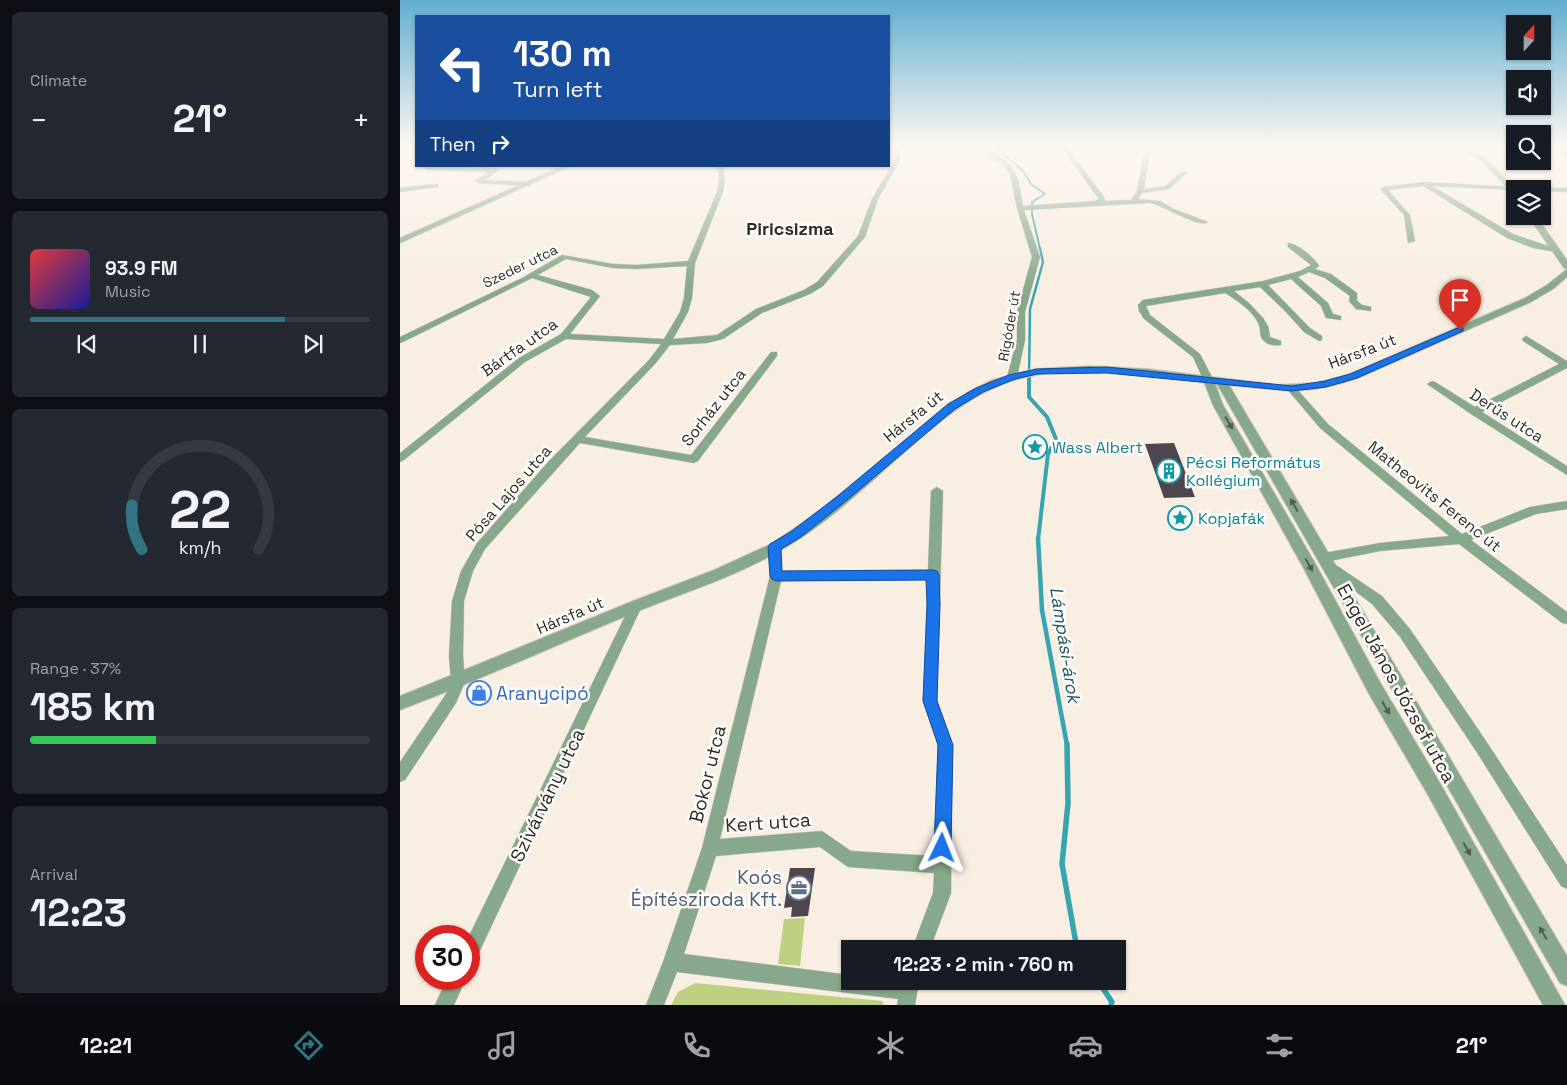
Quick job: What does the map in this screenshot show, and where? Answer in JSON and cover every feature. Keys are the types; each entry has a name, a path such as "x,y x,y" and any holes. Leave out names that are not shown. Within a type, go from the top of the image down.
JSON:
{"street":[{"path":"400,241 506,194"},
{"name":"Pósa Lajos utca","path":"458,682 456,656 458,601 467,571 481,546 512,509 652,362 667,342 684,312 688,298 691,263 719,194"},
{"path":"564,336 667,342 707,340 720,337 759,311 802,295 820,284 861,237 878,194"},
{"name":"Rigóder út","path":"1016,376 1021,340 1021,312 1036,257 1017,194"},
{"path":"1097,203 1102,198 1099,194"},
{"path":"1134,201 1139,194"},
{"path":"1388,194 1408,215 1411,241"},
{"path":"1440,194 1510,236 1536,246 1556,250"},
{"path":"1020,208 1134,201 1158,202 1172,210 1205,222"},
{"path":"1538,225 1556,250 1567,272"},
{"path":"1214,380 1197,356 1147,316 1142,306 1146,302 1226,290 1292,276 1310,270 1315,266 1292,244"},
{"name":"Szeder utca","path":"400,340 442,318 533,276 564,257 613,266 636,267 691,263"},
{"path":"1310,270 1335,280 1354,295 1352,301 1355,305 1368,309"},
{"name":"Hársfa út","path":"400,703 458,682 636,606 738,566 774,547 796,534 843,498 952,407 979,390 1016,376 1037,371 1107,370 1292,388 1326,384 1354,376 1528,300 1550,287 1567,272"},
{"name":"Bártfa utca","path":"400,458 522,360 564,336 596,296 589,292 533,276"},
{"path":"1292,276 1325,305 1329,316 1338,318"},
{"path":"1261,283 1296,316 1305,330 1319,338"},
{"path":"1226,290 1235,294 1264,325 1267,339 1278,343"},
{"path":"1474,412 1566,365 1526,339"},
{"name":"Sorház utca","path":"578,439 694,459 774,354"},
{"name":"Engel János József utca","path":"1214,380 1327,562 1567,976"},
{"name":"Engel János József utca","path":"1214,380 1218,405 1310,566 1375,689 1434,789 1554,1005"},
{"name":"Derűs utca","path":"1432,384 1567,471"},
{"name":"Matheovits Ferenc út","path":"1292,388 1324,426 1461,539 1567,619"},
{"path":"924,940 942,893 946,745 930,701 934,604 932,575 937,491"},
{"path":"1327,562 1380,547 1461,539 1534,510 1567,505"},
{"name":"Bokor utca","path":"655,1005 672,962 710,848 776,576 774,547"},
{"path":"1327,562 1377,600 1405,633 1481,746 1567,880"},
{"path":"776,576 932,575"},
{"name":"Szivárvány utca","path":"480,932 636,606"},
{"path":"400,776 451,698 458,682"},
{"name":"Kert utca","path":"710,848 822,839 848,859 942,865"},
{"path":"672,962 908,992"},
{"path":"444,1005 452,990"}],"green space":[{"path":"805,918 800,966 778,964 784,919"},
{"path":"695,983 882,1001 884,1005 671,1005 678,992"}],"building":[{"name":"Pécsi Református Kollégium","path":"1174,443 1195,497 1164,498 1145,444"},
{"name":"Koós Építésziroda Kft.","path":"790,868 815,868 808,916 791,917 792,907 784,908"}],"waterway":[{"name":"Lámpási-árok","path":"1040,249 1032,214 1032,202 1045,194"},
{"name":"Lámpási-árok","path":"1029,377 1030,309 1043,262 1040,248"},
{"name":"Lámpási-árok","path":"1029,377 1029,397 1047,417 1056,439 1048,454 1038,539"},
{"name":"Lámpási-árok","path":"1038,539 1042,610 1067,745"},
{"name":"Lámpási-árok","path":"1067,744 1068,803 1062,864 1075,940"},
{"name":"Lámpási-árok","path":"1104,990 1112,1002 1111,1005"}],"place":[{"name":"Wass Albert","path":"1035,447"},
{"name":"Pécsi Református Kollégium","path":"1169,471"},
{"name":"Kopjafák","path":"1180,518"},
{"name":"Aranycipó","path":"479,693"},
{"name":"Koós Építésziroda Kft.","path":"799,888"}],"district":[{"name":"Piricsizma","path":"790,229"}],"route":[{"path":"942,848 946,745 930,701 934,604 932,575 776,576 774,547 796,534 843,498 967,396 1002,380 1037,371 1067,369 1107,370 1292,388 1326,384 1354,376 1460,330"}]}
